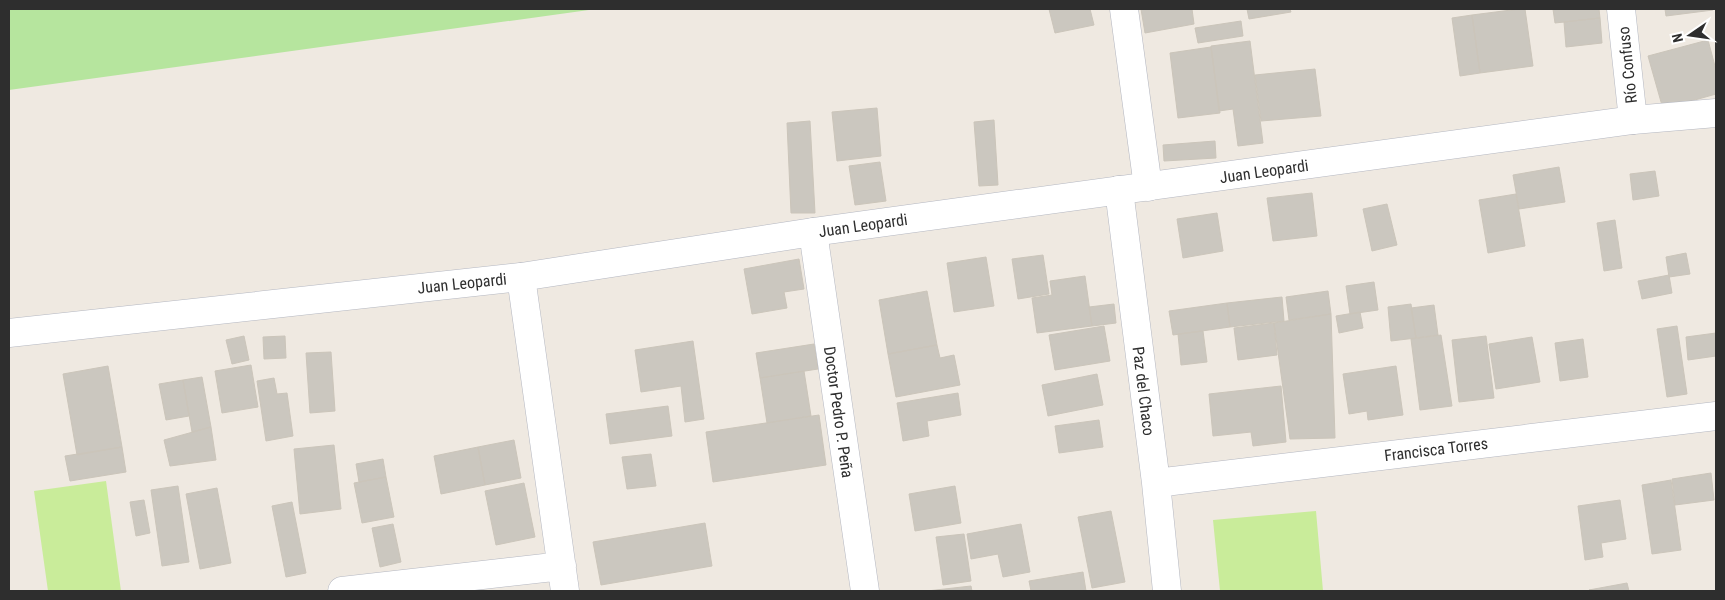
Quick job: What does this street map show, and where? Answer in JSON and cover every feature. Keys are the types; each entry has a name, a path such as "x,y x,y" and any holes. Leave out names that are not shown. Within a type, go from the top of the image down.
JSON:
{"street":[{"path":"1124,9 1148,187"},
{"name":"Río Confuso","path":"1621,9 1633,120"},
{"name":"Juan Leopardi","path":"9,334 521,277 813,232 1119,190 1633,120 1716,113"},
{"name":"Paz del Chaco","path":"1119,190 1156,483 1167,591"},
{"name":"Doctor Pedro P. Peña","path":"813,232 865,591"},
{"path":"342,591 563,579 521,277"},
{"name":"Francisca Torres","path":"1156,483 1716,416"}],"green space":[{"path":"9,9 596,9 9,90"},
{"path":"106,481 121,591 48,591 34,491"},
{"path":"1316,511 1323,591 1220,591 1213,520"}],"building":[{"path":"1049,9 1090,9 1094,25 1055,33"},
{"path":"1141,9 1192,9 1194,24 1145,33"},
{"path":"1247,9 1290,9 1291,12 1249,19"},
{"path":"1525,9 1533,66 1480,73 1472,15"},
{"path":"1553,9 1599,9 1600,18 1555,23"},
{"path":"1665,9 1713,9 1713,10 1666,16"},
{"path":"1472,15 1480,73 1460,76 1452,18"},
{"path":"1600,18 1602,43 1566,47 1564,22"},
{"path":"1241,21 1243,36 1198,43 1195,28"},
{"path":"1708,40 1716,70 1716,94 1663,109 1648,56"},
{"path":"1250,41 1263,143 1238,146 1233,109 1219,111 1211,46"},
{"path":"1211,47 1220,113 1178,118 1170,53"},
{"path":"1315,69 1321,116 1261,121 1255,75"},
{"path":"877,108 881,156 837,161 832,112"},
{"path":"994,120 998,185 979,186 974,122"},
{"path":"810,121 815,213 791,213 787,123"},
{"path":"1215,141 1216,158 1164,161 1163,145"},
{"path":"880,162 886,201 855,205 849,166"},
{"path":"1559,167 1565,202 1519,209 1513,175"},
{"path":"1655,171 1659,196 1633,200 1630,174"},
{"path":"1312,193 1317,236 1273,241 1267,198"},
{"path":"1516,194 1525,246 1488,253 1479,200"},
{"path":"1387,204 1397,245 1372,251 1363,209"},
{"path":"1217,213 1223,251 1183,258 1177,219"},
{"path":"1615,220 1622,268 1604,271 1597,223"},
{"path":"1686,253 1690,274 1669,277 1666,257"},
{"path":"1043,255 1049,294 1018,299 1012,259"},
{"path":"986,257 994,306 954,312 947,263"},
{"path":"799,259 804,289 784,292 787,308 752,314 744,269"},
{"path":"1669,275 1672,293 1642,299 1638,281"},
{"path":"1085,276 1092,326 1037,333 1032,298 1052,295 1050,281"},
{"path":"1374,282 1378,310 1350,314 1346,286"},
{"path":"927,291 937,345 888,354 879,300"},
{"path":"1328,291 1331,314 1289,320 1286,297"},
{"path":"1282,297 1284,321 1230,327 1227,303"},
{"path":"1227,303 1230,327 1173,335 1169,311"},
{"path":"1114,304 1116,323 1092,326 1089,307"},
{"path":"1411,304 1416,338 1391,341 1388,307"},
{"path":"1434,305 1438,335 1416,338 1411,308"},
{"path":"1360,312 1363,328 1339,333 1336,316"},
{"path":"1331,314 1335,438 1290,439 1274,323"},
{"path":"1274,323 1277,355 1238,360 1234,328"},
{"path":"1104,326 1110,361 1055,370 1049,335"},
{"path":"1677,326 1687,394 1667,397 1657,329"},
{"path":"1203,331 1207,362 1181,365 1178,334"},
{"path":"1716,333 1716,356 1688,360 1686,337"},
{"path":"1441,335 1452,406 1420,410 1411,339"},
{"path":"244,336 249,360 232,364 226,340"},
{"path":"285,336 286,358 264,359 263,337"},
{"path":"1486,336 1494,398 1459,402 1452,340"},
{"path":"1532,337 1540,382 1496,389 1489,344"},
{"path":"1583,339 1588,377 1560,381 1555,343"},
{"path":"693,341 704,419 685,422 681,386 641,392 635,350"},
{"path":"814,344 818,369 760,378 756,353"},
{"path":"937,345 940,358 954,355 960,385 896,397 888,354"},
{"path":"331,352 335,411 310,413 306,353"},
{"path":"251,365 258,407 222,413 215,371"},
{"path":"108,366 122,447 77,455 63,374"},
{"path":"1396,366 1403,415 1368,420 1367,411 1349,414 1343,374"},
{"path":"804,371 811,416 767,423 760,378"},
{"path":"1097,374 1103,405 1048,416 1042,385"},
{"path":"202,377 211,427 192,432 183,380"},
{"path":"274,378 277,394 287,393 293,436 266,441 257,381"},
{"path":"183,380 189,416 166,420 159,384"},
{"path":"1281,386 1286,442 1253,446 1251,432 1213,436 1209,394"},
{"path":"958,393 961,415 927,421 929,436 903,441 897,403"},
{"path":"668,406 672,436 610,444 606,414"},
{"path":"819,415 826,465 713,482 706,432"},
{"path":"1099,420 1103,447 1059,453 1055,426"},
{"path":"211,427 216,460 170,466 164,440"},
{"path":"514,440 521,478 485,485 478,447"},
{"path":"334,445 341,509 300,514 294,449"},
{"path":"122,447 126,472 70,481 65,456"},
{"path":"478,447 485,485 441,494 434,456"},
{"path":"651,454 656,486 627,489 622,457"},
{"path":"383,459 386,477 359,482 356,464"},
{"path":"1711,473 1714,500 1675,505 1672,479"},
{"path":"386,477 394,517 362,523 354,483"},
{"path":"1671,480 1681,550 1652,554 1642,485"},
{"path":"524,483 535,537 496,545 485,491"},
{"path":"178,486 189,562 162,566 151,490"},
{"path":"955,486 961,523 915,531 909,494"},
{"path":"217,488 231,563 200,569 186,494"},
{"path":"144,500 150,533 136,536 130,502"},
{"path":"1620,500 1626,539 1601,543 1603,557 1585,560 1578,506"},
{"path":"292,502 306,573 286,577 272,506"},
{"path":"1111,511 1125,582 1092,588 1078,517"},
{"path":"705,523 712,566 601,585 593,542"},
{"path":"393,524 401,562 380,567 372,528"},
{"path":"1021,524 1030,572 1003,577 998,554 971,559 967,534"},
{"path":"964,534 971,581 943,585 936,537"},
{"path":"1083,572 1086,591 1031,591 1029,581"},
{"path":"1627,583 1629,591 1589,590"},
{"path":"971,586 972,591 927,591"}]}
